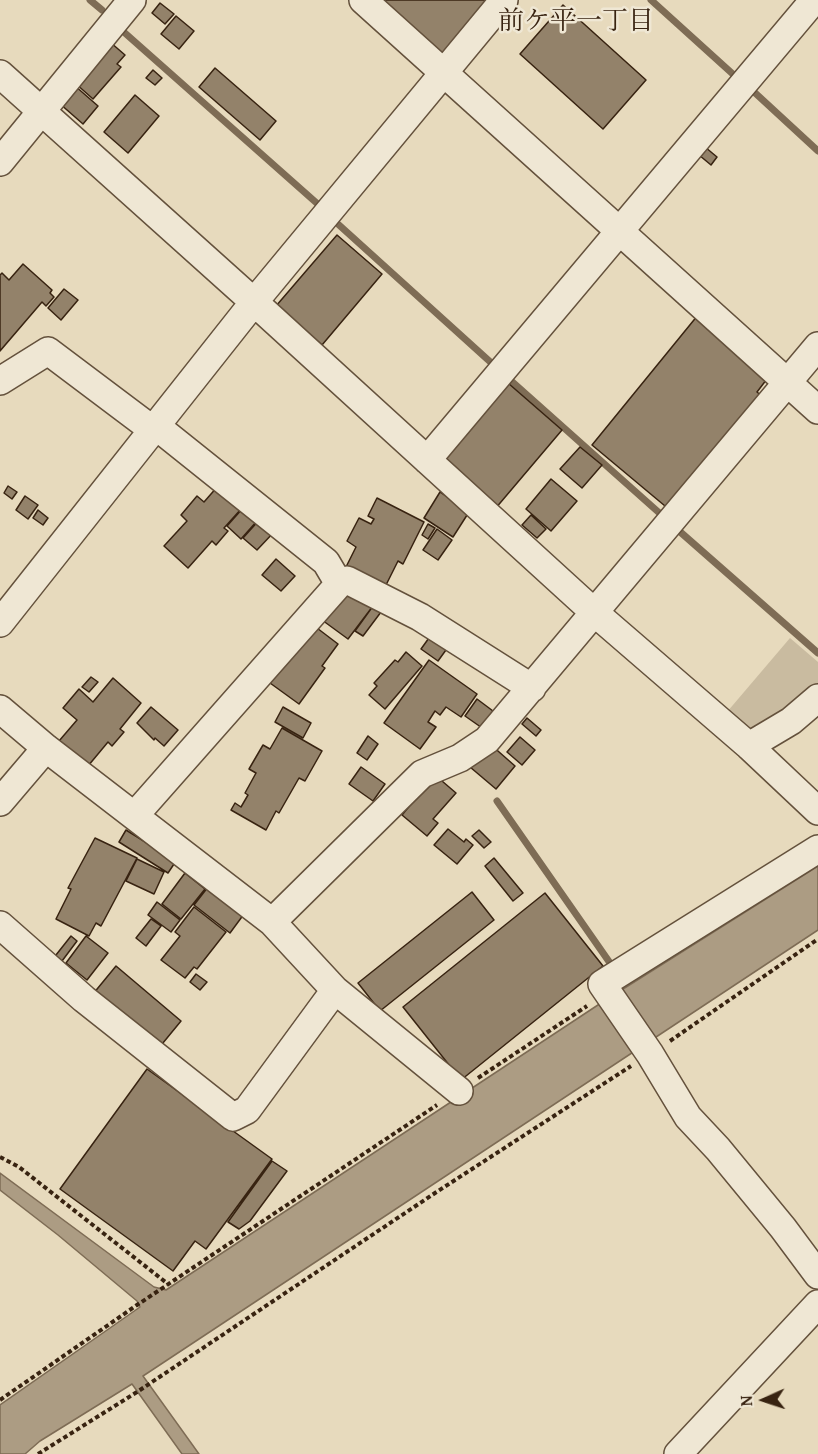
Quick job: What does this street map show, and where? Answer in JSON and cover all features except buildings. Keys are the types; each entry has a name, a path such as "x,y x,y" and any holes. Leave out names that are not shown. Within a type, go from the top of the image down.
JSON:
{"street":[{"path":"0,162 132,0"},
{"path":"363,0 818,410"},
{"path":"0,623 254,302 504,0"},
{"path":"427,460 814,0"},
{"path":"0,74 595,613 749,746 818,811"},
{"path":"272,922 422,774 460,758 488,740 818,346"},
{"path":"0,381 48,351 154,428 327,562 339,584"},
{"path":"135,816 339,584 348,580 420,616 532,688"},
{"path":"749,746 791,722 818,698"},
{"path":"0,709 46,748 272,922 335,990 459,1091"},
{"path":"0,802 46,748"},
{"path":"818,849 602,984 650,1054 688,1117 733,1166 818,1275"},
{"path":"0,925 84,999 233,1117 247,1110 335,990"},
{"path":"678,1454 818,1304"}],"path":[{"path":"38,1454 137,1392 425,1200 650,1054 818,939"},
{"path":"0,1400 165,1285 608,992"},
{"path":"0,1157 19,1167 165,1285"}],"shaded area":[{"path":"790,638 818,662 818,689 750,737 727,712"},
{"path":"818,866 818,930 143,1376 199,1454 182,1454 132,1384 40,1441 25,1454 0,1454 0,1405 140,1307 137,1301 0,1190 0,1173 154,1287 166,1290 604,1001"}],"waterway":[{"path":"90,0 102,10"},
{"path":"651,0 735,76"},
{"path":"117,26 320,206"},
{"path":"753,91 818,151"},
{"path":"339,225 497,368"},
{"path":"508,378 665,518"},
{"path":"678,530 818,653"},
{"path":"497,801 610,963"}],"district":[{"name":"前ケ平一丁目","path":"576,22"}]}
